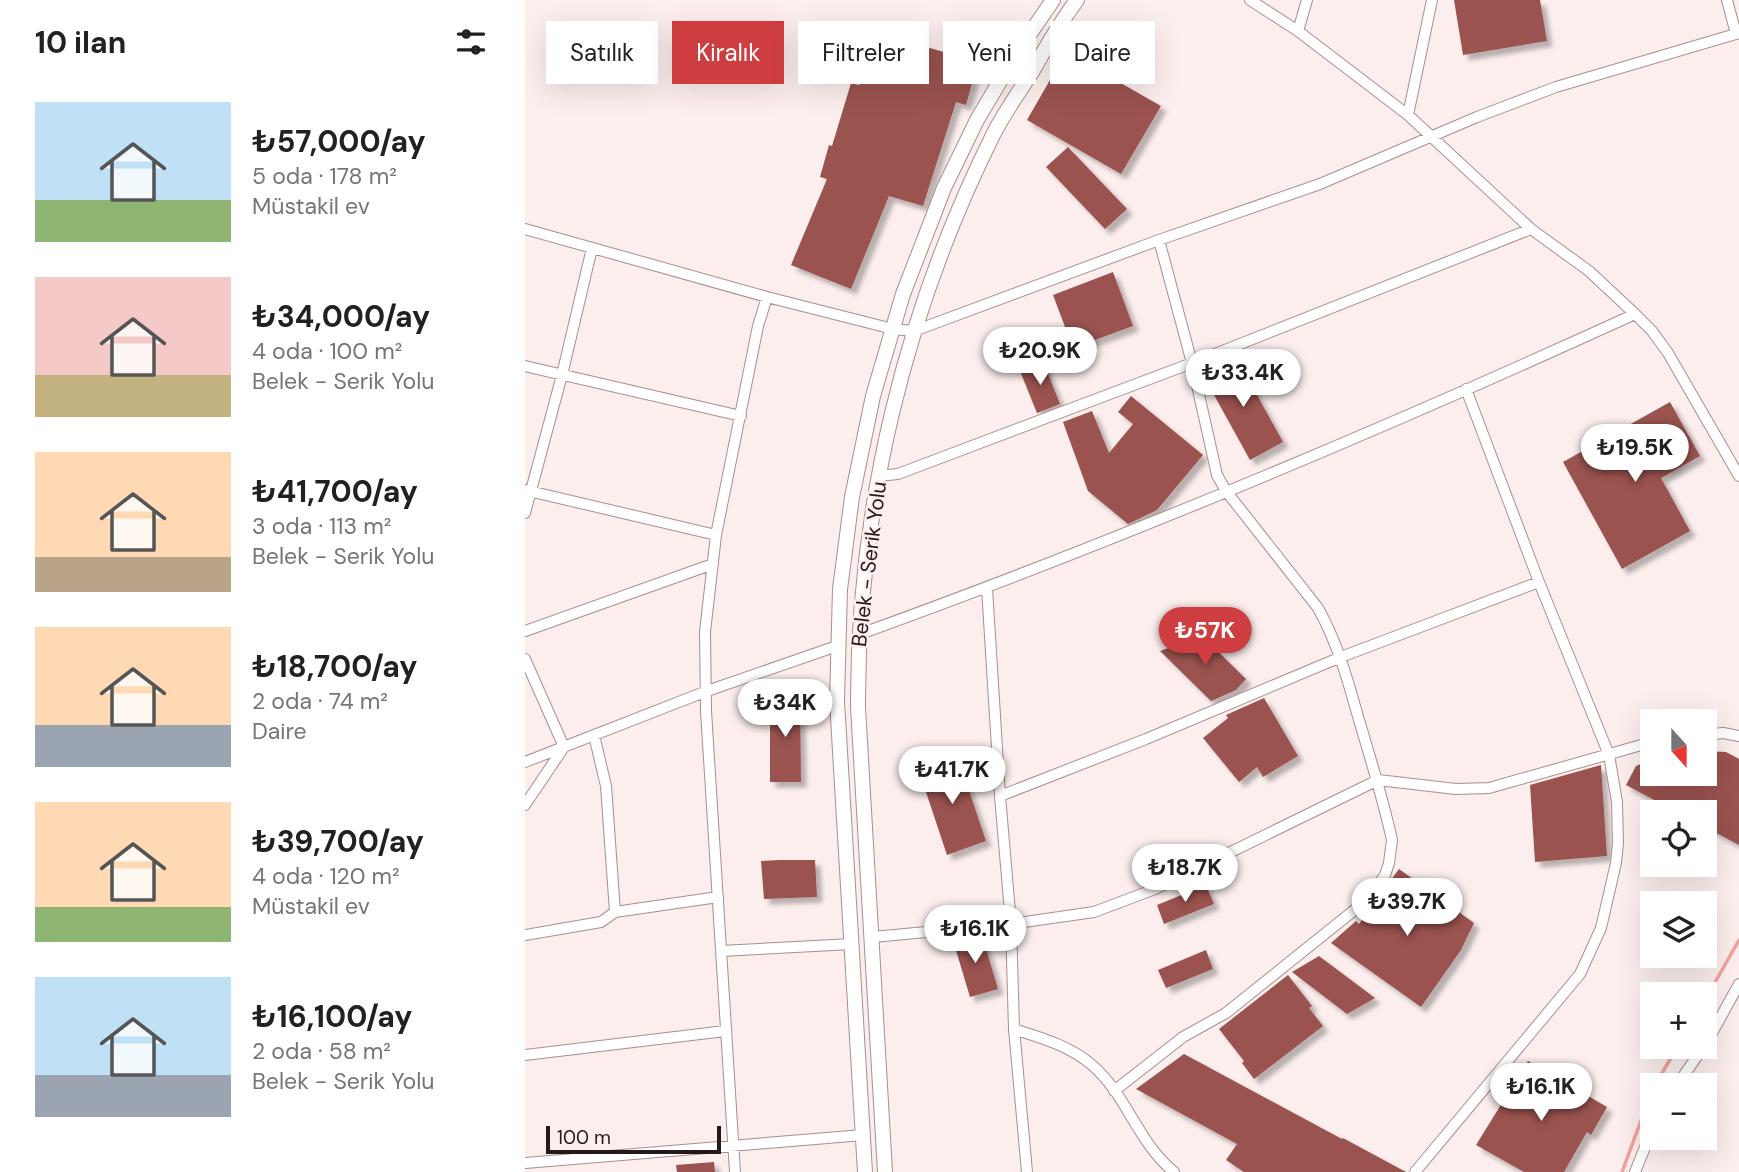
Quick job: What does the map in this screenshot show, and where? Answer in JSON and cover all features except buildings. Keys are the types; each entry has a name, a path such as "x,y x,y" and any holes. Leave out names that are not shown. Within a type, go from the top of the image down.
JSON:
{"main road":[{"name":"Belek - Serik Yolu","path":"865,1172 837,701 840,589 852,497 873,396 903,294 944,188 971,132 1016,54 1053,0"},
{"name":"Belek - Serik Yolu","path":"885,1172 858,707 860,634 871,509 900,379 951,227 994,133 1077,0"}],"street":[{"path":"1250,0 1298,31 1408,115 1531,229 1589,271 1653,331 1739,476"},
{"path":"1298,31 1307,0"},
{"path":"1408,115 1432,0"},
{"path":"525,229 767,297 893,329 914,331 1159,240 1320,184 1477,117 1556,87 1738,34 1727,0"},
{"path":"878,476 898,474 1192,363 1531,229"},
{"path":"1114,1091 1183,1037 1226,1013 1367,900 1376,890 1389,863 1392,840 1378,780 1341,657 1318,608 1226,491 1214,467 1192,363 1159,240"},
{"path":"525,513 528,491 562,375 592,248"},
{"path":"735,1172 706,710 705,632 716,535 758,326 767,297"},
{"path":"860,634 987,588 1226,491 1467,389 1635,314"},
{"path":"525,366 741,416"},
{"path":"1415,1172 1571,986 1595,945 1601,928 1618,843 1617,802 1609,755 1539,582 1467,389"},
{"path":"528,491 716,535"},
{"path":"525,631 713,564"},
{"path":"1000,796 1146,739 1341,657 1539,582"},
{"path":"987,588 1011,924 1014,1029 1027,1172"},
{"path":"525,762 706,691 837,646"},
{"path":"525,659 564,747"},
{"path":"1717,734 1739,736"},
{"path":"594,735 605,786 615,912"},
{"path":"873,937 1011,924 1094,912 1136,898 1378,780 1456,789 1489,788 1640,746"},
{"path":"525,805 564,747"},
{"path":"525,935 601,922 615,912 718,897"},
{"path":"721,951 852,944"},
{"path":"1685,1073 1707,1042 1739,984"},
{"path":"1014,1029 1060,1045 1094,1066 1114,1091 1155,1154 1174,1172"},
{"path":"525,1055 725,1031"},
{"path":"525,1163 863,1135"},
{"path":"1635,1172 1644,1150"}],"waterway":[{"path":"1715,982 1739,940"},
{"path":"1662,1073 1670,1059"},
{"path":"1622,1172 1640,1123"}]}
